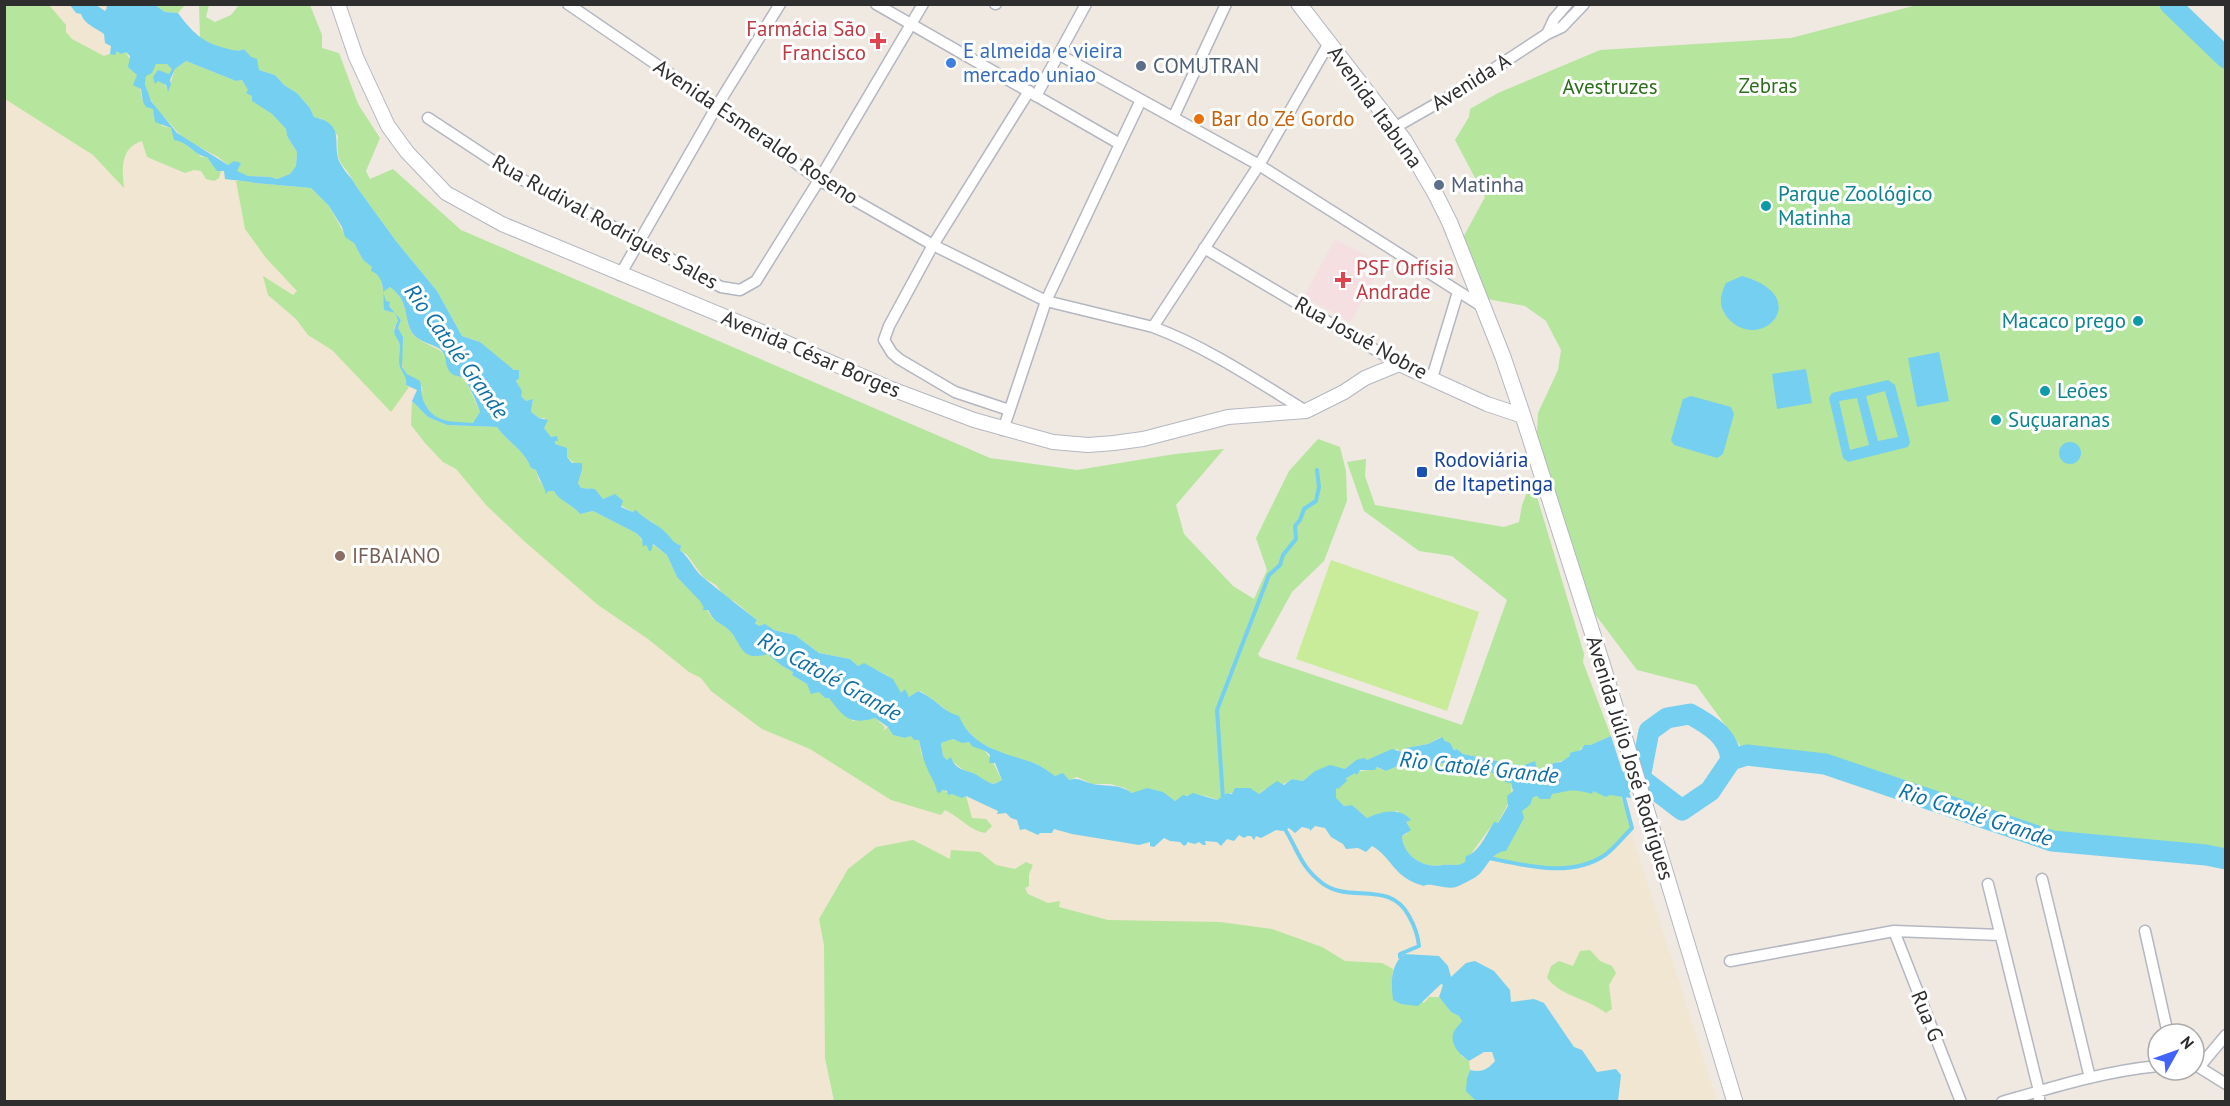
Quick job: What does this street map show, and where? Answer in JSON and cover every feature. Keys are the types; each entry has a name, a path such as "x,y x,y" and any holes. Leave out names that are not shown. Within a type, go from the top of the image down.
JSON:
{"main road":[{"name":"Avenida Itabuna","path":"1299,4 1404,140 1435,193 1483,307 1523,416"},
{"name":"Avenida Júlio José Rodrigues","path":"1523,416 1652,825 1735,1101"}],"street":[{"name":"Avenida César Borges","path":"338,4 356,57 388,126 407,152 446,193 491,219 620,275 762,332 889,388 1003,430 1053,442 1088,445 1143,439 1228,417 1306,411 1344,392 1365,378 1399,364"},
{"name":"Avenida Esmeraldo Roseno","path":"568,4 717,106 819,180 933,245 1046,301 1169,333 1232,366 1306,411"},
{"path":"620,275 717,106 780,4"},
{"path":"876,4 1120,144"},
{"name":"Rua Rudival Rodrigues Sales","path":"428,118 519,178 721,287 740,290 756,281 819,180 923,4"},
{"path":"1009,410 955,392 899,360 892,354 884,340 889,326 933,245 1060,55 1086,4"},
{"path":"1174,116 1226,4"},
{"name":"Avenida A","path":"1547,34 1554,19 1567,4"},
{"name":"Avenida A","path":"1394,128 1469,85 1547,34 1556,31 1569,22 1584,4"},
{"path":"1153,327 1259,165 1329,43"},
{"path":"1060,55 1259,165 1483,307"},
{"path":"1003,430 1046,301 1141,100"},
{"name":"Rua Josué Nobre","path":"1204,248 1399,364 1487,404 1523,416"},
{"path":"1432,378 1458,292"},
{"path":"2042,879 2090,1078"},
{"path":"1988,884 2039,1096"},
{"path":"1730,961 1894,931 2000,935"},
{"name":"Rua G","path":"1894,931 1961,1101"},
{"path":"2145,931 2165,1022"},
{"path":"2206,1056 2226,1035"},
{"path":"2002,1101 2039,1096 2090,1078 2146,1067"},
{"path":"2206,1071 2226,1084"}],"shaded area":[{"name":"IFBAIANO","path":"5,4 128,5 655,535 876,698 1026,816 1614,778 1717,1101 5,1102"},
{"name":"PSF Orfísia Andrade","path":"1335,239 1382,264 1351,322 1304,297"}],"green space":[{"path":"4,5 49,5 66,25 66,32 72,39 104,56 117,51 126,52 137,75 143,102 153,109 162,126 171,128 191,149 201,157 207,157 217,170 221,171 219,178 214,181 206,179 201,171 194,170 185,173 147,157 142,141 135,144 126,154 123,167 124,188 93,155 5,99"},
{"path":"155,5 185,5 178,13 165,12"},
{"path":"199,5 209,5 206,17 215,22 231,15 239,5 310,5 322,35 322,48 339,53 358,104 380,138 366,171 370,179 393,169 461,230 990,458 1077,470 1175,454 1224,449 1176,505 1184,534 1233,586 1254,599 1267,570 1256,538 1289,471 1318,439 1340,447 1346,471 1347,501 1324,561 1292,592 1258,654 1260,657 1462,725 1507,600 1452,556 1419,551 1364,511 1347,462 1366,459 1365,476 1375,505 1504,527 1519,522 1522,505 1532,480 1584,654 1583,662 1611,736 1590,745 1584,745 1570,757 1553,763 1551,766 1537,769 1530,764 1522,766 1463,754 1441,737 1428,744 1407,748 1401,752 1397,749 1367,760 1356,760 1345,769 1322,771 1303,781 1292,779 1267,788 1259,794 1227,793 1217,800 1207,796 1190,795 1175,801 1132,793 1125,788 1110,784 1092,784 1077,777 1069,780 1055,776 1037,764 1003,754 979,742 945,709 922,692 918,691 909,697 901,693 888,676 877,670 858,666 850,659 819,653 795,635 759,626 755,622 757,620 734,601 726,598 716,585 704,578 687,555 680,550 679,544 676,545 648,519 610,497 603,499 588,488 581,488 578,483 582,470 567,457 564,448 555,444 544,428 545,418 539,418 531,412 533,400 526,401 520,395 514,370 505,365 480,342 462,336 437,291 396,241 356,186 339,160 338,136 322,119 314,117 310,108 297,93 284,85 275,75 259,70 244,49 228,50 200,38"},
{"path":"1917,5 2170,5 2225,58 2225,859 2206,855 2052,841 1825,764 1747,755 1696,685 1637,670 1585,601 1536,448 1538,413 1558,370 1561,350 1546,321 1525,306 1482,298 1455,256 1485,197 1455,140 1469,117 1470,109 1498,93 1600,50 1791,38"},
{"path":"186,61 236,81 242,80 257,103 272,114 286,129 287,136 297,152 296,166 290,174 277,179 238,173 236,171 239,167 228,165 183,138 157,109 149,97 145,83 146,76 156,64 167,64 173,69 169,75 164,73 155,83 163,82 168,91 175,69"},
{"path":"247,180 255,183 311,188 329,206 345,235 354,243 363,260 373,267 381,279 383,291 390,287 397,293 404,306 411,331 419,339 443,353 447,357 446,362 467,383 480,412 473,424 438,418 427,408 422,399 420,384 407,374 401,363 401,339 398,328 401,320 395,313 398,322 394,328 400,347 400,365 407,378 406,385 409,387 391,412 332,350 308,335 296,319 268,295 263,276 293,295 297,291 266,258 245,229 236,181","holes":["389,306 395,313 384,310"]},
{"path":"412,401 428,417 447,425 497,427 520,451 531,468 536,470 539,480 548,491 554,491 559,498 580,514 593,511 636,533 647,546 652,544 667,555 677,577 701,601 713,619 729,629 734,637 768,653 782,666 793,672 792,675 819,691 825,698 829,698 853,721 875,718 885,727 883,731 888,727 893,735 905,738 911,736 919,740 921,753 934,777 937,791 942,790 966,796 972,818 986,819 992,826 985,833 974,829 945,810 941,815 891,800 810,749 762,729 711,691 701,678 689,672 648,639 598,605 524,541 487,506 456,469 443,462 425,443 411,425"},
{"path":"1331,560 1479,612 1447,711 1296,659"},
{"path":"952,739 971,743 983,749 1002,780 994,784 988,782 970,774 950,759 947,760 943,756 941,743"},
{"path":"1441,763 1485,773 1489,769 1511,783 1510,799 1498,823 1492,825 1465,862 1459,864 1429,865 1410,855 1402,836 1407,834 1408,826 1398,811 1367,818 1352,805 1344,806 1335,798 1335,789 1347,781 1345,779 1348,776 1355,773 1375,770 1376,767 1386,771 1401,765 1417,768 1420,764 1438,767"},
{"path":"1557,777 1619,791 1632,828 1609,852 1587,865 1555,868 1530,867 1484,857 1529,797"},
{"path":"913,840 950,859 951,850 980,852 996,865 1015,869 1026,862 1033,865 1029,874 1029,886 1025,888 1028,894 1048,903 1060,901 1059,907 1108,920 1220,922 1272,929 1322,947 1345,961 1382,963 1393,969 1392,979 1424,1003 1429,997 1439,997 1451,1012 1459,1016 1462,1021 1459,1025 1461,1056 1469,1061 1470,1070 1467,1078 1476,1101 834,1101 825,1058 824,945 819,919 848,869 876,847"},
{"path":"1590,950 1600,961 1612,966 1616,973 1609,985 1612,1009 1606,1013 1560,990 1547,978 1551,966 1559,961 1573,966 1580,951"}],"water":[{"path":"70,5 96,5 105,11 106,5 155,5 165,12 178,13 193,31 210,43 232,50 244,49 251,57 257,59 259,70 275,75 284,85 297,93 310,108 314,117 331,125 335,131 338,158 344,169 396,241 437,291 462,336 480,342 514,370 519,370 519,378 516,381 522,391 521,396 526,401 533,399 531,412 539,418 548,420 544,428 551,437 557,436 558,441 555,441 555,444 567,448 567,457 572,463 582,463 578,483 581,488 595,489 603,499 615,494 623,501 621,507 633,512 636,510 660,527 681,545 680,550 701,576 757,620 755,623 759,626 765,624 774,630 795,635 819,653 850,659 858,666 864,663 893,679 901,693 905,689 909,697 918,691 924,694 959,716 972,735 990,748 1034,763 1055,776 1063,773 1069,780 1079,779 1093,784 1117,787 1132,793 1147,788 1163,792 1175,801 1183,795 1193,793 1217,800 1227,793 1232,794 1235,788 1250,788 1259,794 1277,781 1284,785 1292,779 1303,781 1315,771 1330,765 1345,769 1356,760 1364,758 1367,760 1392,749 1402,752 1406,748 1428,744 1442,737 1450,743 1454,750 1457,749 1463,754 1522,766 1535,761 1537,769 1551,767 1553,763 1561,762 1570,756 1570,753 1581,750 1584,745 1590,745 1611,736 1631,798 1610,795 1606,797 1593,791 1592,794 1567,791 1552,794 1550,799 1533,797 1530,805 1522,811 1524,818 1506,851 1496,854 1476,877 1458,886 1447,888 1424,886 1414,882 1399,873 1385,856 1372,846 1366,852 1358,848 1346,849 1343,844 1331,837 1325,828 1315,826 1310,831 1302,827 1295,833 1289,828 1283,831 1276,830 1261,838 1256,836 1254,840 1251,836 1244,838 1239,835 1234,841 1227,839 1221,846 1217,842 1205,841 1206,845 1199,842 1195,844 1187,842 1184,846 1180,842 1164,838 1154,847 1150,846 1150,842 1139,845 1054,829 1052,833 1038,835 1025,829 1020,830 1017,820 1006,813 997,814 998,811 966,796 962,798 952,794 948,795 947,791 942,790 940,793 937,792 924,761 919,740 914,740 911,736 905,738 893,735 888,727 875,718 859,721 848,718 829,698 825,698 819,692 811,694 807,684 792,675 793,672 768,654 751,656 746,653 728,629 715,620 708,610 702,610 704,608 700,601 677,577 667,555 653,544 649,551 647,546 643,547 642,539 636,533 593,511 580,514 559,498 554,491 548,491 546,494 536,470 531,468 520,451 497,427 447,425 428,417 412,401 417,390 406,385 400,367 400,348 394,333 398,321 395,313 401,320 398,328 403,337 402,367 407,374 420,381 422,398 432,414 445,420 473,423 480,412 465,380 450,372 440,349 417,338 411,331 404,306 397,293 390,287 383,292 379,277 371,271 372,267 363,260 354,243 345,237 342,227 329,206 311,188 225,179 224,171 217,171 207,157 184,143 174,140 171,128 155,122 153,109 146,107 141,89 133,85 137,75 128,67 130,56 126,52 121,54 117,51 115,55 110,54 111,46 105,43 104,34 87,23 81,14 76,13","holes":["186,61 236,81 242,80 248,90 246,93 252,96 252,101 272,114 286,129 287,136 297,152 296,166 290,174 277,179 248,176 237,171 241,163 234,161 228,165 177,133 151,101 145,84 146,76 152,73 156,64 167,64 172,69 169,74 158,70 153,77 155,84 158,81 166,85 168,92 175,69","953,739 962,743 969,742 972,746 986,751 990,755 989,763 995,763 1002,780 994,784 958,767 951,757 947,760 943,756 941,743","1441,763 1486,773 1489,770 1496,776 1503,777 1505,782 1511,783 1513,791 1507,796 1508,806 1498,823 1494,822 1479,847 1466,856 1465,862 1459,864 1429,865 1410,855 1402,836 1411,830 1406,822 1411,820 1402,813 1390,812 1367,818 1352,805 1344,806 1336,798 1336,788 1338,789 1348,780 1345,779 1355,773 1357,775 1360,770 1375,770 1377,767 1386,771 1405,765 1418,768 1420,764 1438,767"]},
{"path":"1742,276 1764,285 1776,297 1779,308 1775,319 1766,327 1753,330 1740,327 1724,313 1721,300 1726,283"},
{"path":"383,293 386,301 390,302 389,306 395,313 384,310"},
{"path":"1939,352 1949,401 1917,407 1908,358"},
{"path":"1806,369 1812,403 1777,409 1772,374"},
{"path":"1888,380 1895,385 1910,442 1908,447 1848,462 1843,458 1829,398 1832,393","holes":["1885,391 1898,437 1878,441 1866,396","1857,398 1869,445 1850,450 1839,401"]},
{"path":"1691,396 1731,407 1734,414 1723,454 1717,458 1674,445 1671,440 1683,399"},
{"path":"2070,442 2078,445 2081,453 2078,461 2070,464 2062,461 2059,453 2062,445"},
{"path":"1404,954 1439,956 1448,966 1451,977 1466,963 1475,961 1494,971 1510,990 1511,1002 1534,999 1544,1003 1574,1047 1582,1050 1597,1072 1616,1069 1621,1075 1618,1101 1476,1101 1466,1091 1467,1078 1470,1070 1481,1071 1495,1061 1492,1052 1484,1052 1469,1061 1457,1050 1452,1038 1455,1029 1462,1021 1439,997 1443,985 1441,984 1418,1006 1401,1004 1393,1000 1394,969"}],"waterway":[{"name":"Rio Catolé Grande","path":"2170,4 2226,58"},
{"path":"1223,799 1217,710 1269,575 1280,565 1283,555 1296,539 1295,526 1304,509 1316,501 1319,487 1317,470"},
{"name":"Rio Catolé Grande","path":"1640,778 1649,731 1667,718 1690,714 1705,722 1727,744 1731,760"},
{"name":"Rio Catolé Grande","path":"1599,778 1614,778 1621,784 1640,778 1682,810 1710,791 1731,760 1747,755 1825,764 2052,841 2206,855 2226,859"},
{"path":"1489,858 1548,868 1578,866 1592,862 1609,852 1632,828 1623,794"},
{"path":"1283,826 1308,870 1322,883 1344,892 1391,898 1401,905 1413,923 1419,946 1400,954 1400,957"}],"place":[{"name":"Farmácia São Francisco","path":"878,41"},
{"name":"E almeida e vieira mercado uniao","path":"951,63"},
{"name":"COMUTRAN","path":"1141,66"},
{"name":"Bar do Zé Gordo","path":"1199,119"},
{"name":"Matinha","path":"1439,185"},
{"name":"Parque Zoológico Matinha","path":"1766,206"},
{"name":"PSF Orfísia Andrade","path":"1343,280"},
{"name":"Macaco prego","path":"2138,321"},
{"name":"Leões","path":"2045,391"},
{"name":"Suçuaranas","path":"1996,420"},
{"name":"Rodoviária de Itapetinga","path":"1422,472"},
{"name":"IFBAIANO","path":"340,556"}],"park label":[{"name":"Zebras","path":"1768,86"},
{"name":"Avestruzes","path":"1610,87"}]}
